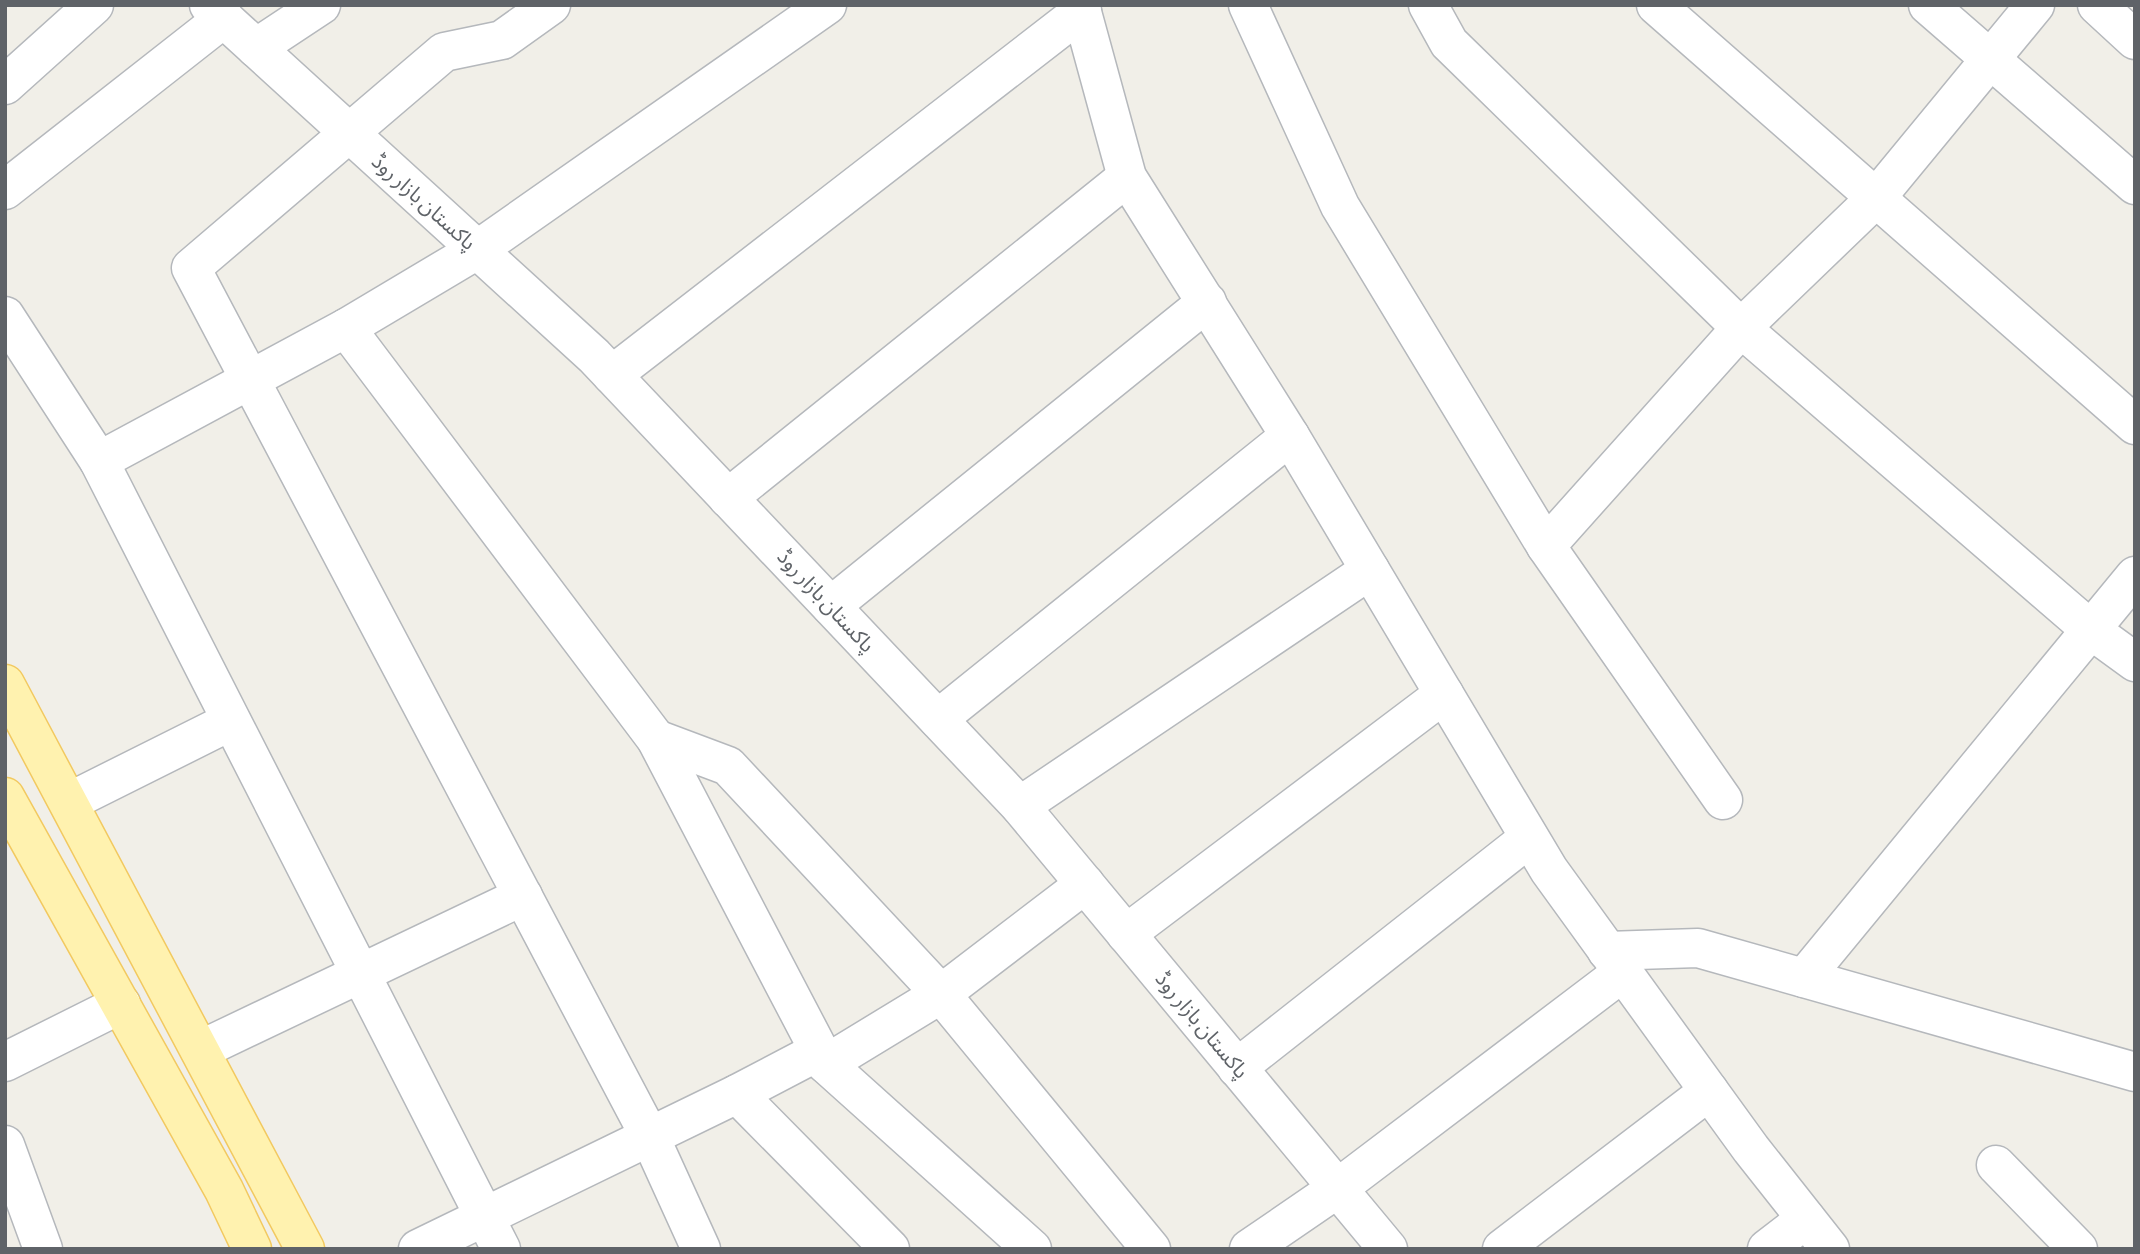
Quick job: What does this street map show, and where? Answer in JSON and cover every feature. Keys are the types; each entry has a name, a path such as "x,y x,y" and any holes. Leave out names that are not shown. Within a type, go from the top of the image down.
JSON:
{"main road":[{"path":"5,684 305,1249"},
{"path":"5,797 225,1190 253,1249"}],"street":[{"path":"5,85 94,5"},
{"path":"256,48 321,5"},
{"path":"551,5 502,40 444,52 191,268 650,1137 701,1249"},
{"path":"99,461 346,328 477,250 827,5"},
{"path":"1248,5 1340,206 1546,546 1723,800"},
{"path":"1428,5 1449,43 1741,328 2091,629 2135,662"},
{"path":"1656,5 2135,425"},
{"path":"1927,5 2135,185"},
{"path":"1546,546 1741,328 1877,198 2035,5"},
{"path":"2097,5 2135,40"},
{"path":"612,375 1081,8 1128,177 1290,436 1549,870 1709,1091 1830,1249"},
{"path":"5,190 216,12"},
{"name":"پاکستان بازار روڈ","path":"216,12 594,356 831,606 1020,806 1388,1249"},
{"path":"728,498 1128,177"},
{"path":"831,606 1207,302"},
{"path":"5,316 99,461 493,1233"},
{"path":"346,328 656,740 823,1057 1032,1249"},
{"path":"937,719 1290,436"},
{"path":"1020,806 1370,570"},
{"path":"1804,978 2135,576"},
{"path":"1126,934 1444,694"},
{"path":"69,802 231,721"},
{"path":"656,740 728,766 941,994 1151,1249"},
{"path":"1237,1068 1530,838"},
{"path":"418,1249 493,1233 650,1137 737,1094 823,1057 941,994 1085,884"},
{"path":"200,1050 523,896"},
{"path":"1249,1249 1338,1188 1615,961 1698,948 2135,1072"},
{"path":"5,1062 121,1004"},
{"path":"1502,1249 1709,1091"},
{"path":"737,1094 891,1249"},
{"path":"5,1145 43,1249"},
{"path":"1996,1165 2078,1249"},
{"path":"1767,1249 1806,1219"}]}
